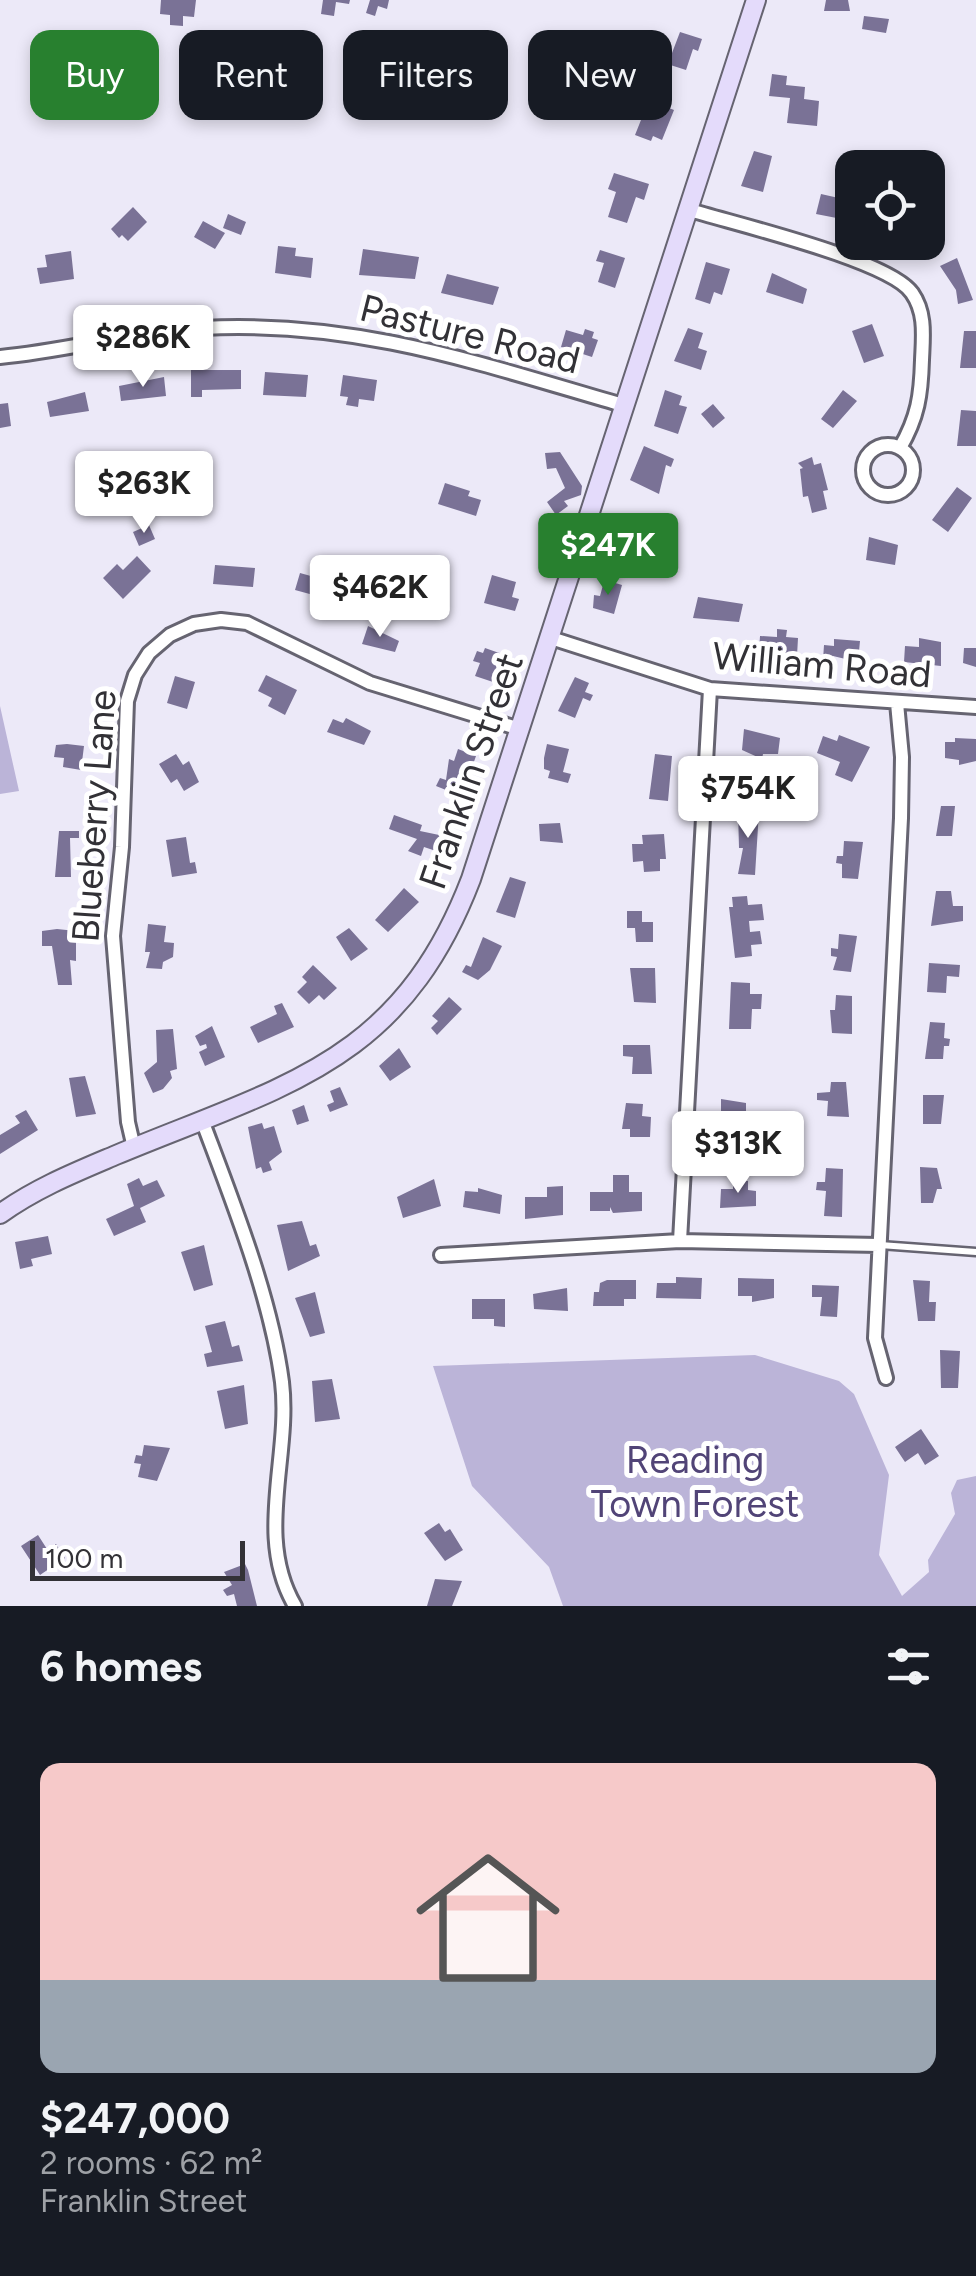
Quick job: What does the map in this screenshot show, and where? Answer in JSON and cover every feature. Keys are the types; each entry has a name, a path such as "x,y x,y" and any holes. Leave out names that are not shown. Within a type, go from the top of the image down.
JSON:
{"main road":[{"name":"Franklin Street","path":"0,1214 46,1186 336,1058 388,1018 440,952 466,892 551,638 756,0"}],"street":[{"path":"690,210 880,269 909,289 923,322 921,399 900,448"},
{"name":"Pasture Road","path":"0,357 202,328 330,330 431,348 626,406"},
{"path":"881,446 900,448 913,463 908,486 891,496 872,490 863,473 868,454 881,446"},
{"name":"Blueberry Lane","path":"134,1148 128,1122 113,936 122,847 127,701 135,676 150,653 170,636 194,624 221,620 247,623 370,683 520,729"},
{"name":"William Road","path":"551,638 710,689 976,707"},
{"path":"680,1241 710,689"},
{"path":"886,1378 874,1343 901,818 897,703"},
{"path":"202,1120 278,1360 284,1433 274,1534 282,1576 295,1606"},
{"path":"440,1255 680,1241 879,1245"}],"lane":[{"path":"879,1245 976,1252"}],"green space":[{"path":"0,706 19,791 0,794"},
{"name":"Reading Town Forest","path":"755,1355 839,1381 854,1394 889,1475 879,1555 902,1596 929,1572 928,1560 955,1514 951,1493 957,1480 976,1476 976,1606 563,1606 549,1567 472,1486 433,1366"}],"building":[{"path":"161,0 196,0 194,17 183,16 183,26 170,25 170,15 160,14"},
{"path":"323,0 350,0 349,4 336,2 334,16 321,14"},
{"path":"370,0 389,0 387,9 378,6 375,16 366,13"},
{"path":"826,0 848,0 850,11 824,11"},
{"path":"864,16 889,19 886,33 862,29"},
{"path":"680,32 702,39 698,51 693,49 686,70 672,66"},
{"path":"772,74 787,76 786,85 805,87 804,99 819,101 817,126 787,123 790,98 769,96"},
{"path":"641,120 670,120 662,140 635,135"},
{"path":"754,151 772,156 763,192 741,186"},
{"path":"614,173 649,184 644,200 636,197 627,223 608,217 616,192 608,189"},
{"path":"821,194 835,197 835,218 816,214"},
{"path":"133,207 147,222 128,241 111,229"},
{"path":"228,214 246,222 241,235 223,228"},
{"path":"203,221 225,233 215,249 194,237"},
{"path":"278,246 296,248 295,256 313,258 311,278 275,273"},
{"path":"363,249 419,257 415,279 359,275"},
{"path":"600,250 625,258 615,288 598,282 604,263 596,261"},
{"path":"71,251 74,279 40,284 37,268 47,267 45,255"},
{"path":"957,258 973,300 958,304 956,290 940,266"},
{"path":"706,262 730,269 722,295 714,292 710,304 695,299"},
{"path":"772,273 807,289 803,304 766,292"},
{"path":"447,274 499,287 493,305 441,293"},
{"path":"872,324 884,356 864,363 852,331"},
{"path":"688,328 703,333 698,348 707,351 701,370 674,361"},
{"path":"585,329 594,332 592,338 598,340 592,357 561,347 566,330 583,335"},
{"path":"964,331 976,331 976,368 960,368"},
{"path":"191,370 241,370 241,389 202,390 202,397 191,397"},
{"path":"265,372 308,375 306,397 263,395"},
{"path":"343,375 377,380 374,401 359,399 358,407 346,405 348,397 340,396"},
{"path":"164,377 166,396 121,401 119,386"},
{"path":"665,390 682,396 679,405 687,407 678,434 654,426"},
{"path":"843,390 857,401 833,428 821,419"},
{"path":"85,392 89,411 50,417 47,402"},
{"path":"8,403 11,426 0,428 0,404"},
{"path":"713,404 725,418 713,428 701,414"},
{"path":"961,410 976,411 976,446 957,446"},
{"path":"644,446 674,459 671,467 666,465 659,494 630,480"},
{"path":"560,452 582,486 581,495 564,501 568,506 556,515 547,502 565,488 556,468 547,469 545,453"},
{"path":"812,457 814,465 821,463 828,490 823,491 827,509 812,513 808,496 803,497 803,468 798,463"},
{"path":"445,483 470,491 468,496 481,500 476,516 438,504"},
{"path":"957,487 972,498 948,532 932,520"},
{"path":"644,520 664,527 650,567 633,561"},
{"path":"149,525 155,539 139,546 133,532"},
{"path":"869,537 898,545 895,565 866,560"},
{"path":"137,556 151,571 123,599 103,578 117,564 123,570"},
{"path":"215,565 255,568 253,587 213,584"},
{"path":"321,567 336,571 328,599 295,590 300,573 318,578"},
{"path":"492,575 516,582 512,597 519,599 515,611 484,603"},
{"path":"612,582 622,585 614,614 593,608 594,595 600,596 603,585 610,587"},
{"path":"698,597 743,604 739,622 693,618"},
{"path":"368,626 399,641 395,652 362,644"},
{"path":"777,629 787,630 786,637 798,638 797,656 759,651 760,636 777,637"},
{"path":"919,638 941,642 941,666 904,662 905,646 919,647"},
{"path":"834,639 860,641 858,662 833,656 832,661 823,660 824,645 834,646"},
{"path":"485,648 502,654 493,682 475,676 480,663 473,661 477,651 483,653"},
{"path":"964,648 976,648 976,667 963,663"},
{"path":"266,675 297,690 285,715 268,706 272,698 258,691"},
{"path":"175,676 195,682 187,709 167,703"},
{"path":"575,677 589,683 585,692 593,695 590,701 583,698 575,718 558,711"},
{"path":"346,718 371,731 364,745 327,732 333,719 343,723"},
{"path":"744,729 780,738 778,754 763,754 762,759 742,750"},
{"path":"839,735 870,747 852,782 835,775 840,762 817,753 823,736 837,741"},
{"path":"955,738 976,739 976,761 959,765 959,760 945,758 945,742 955,742"},
{"path":"547,744 569,749 563,772 571,774 568,783 548,778 550,771 544,769"},
{"path":"56,745 84,746 81,770 63,767 64,758 54,757"},
{"path":"458,749 476,756 470,773 461,788 448,783 446,790 436,786 440,778 446,780 449,759 454,761"},
{"path":"176,754 183,765 189,761 199,782 184,791 177,779 171,783 159,764"},
{"path":"655,754 672,756 668,801 649,799"},
{"path":"941,806 955,806 952,836 936,836"},
{"path":"738,810 759,811 755,875 738,874 743,848 739,848"},
{"path":"394,815 422,825 420,831 444,836 439,852 424,847 421,856 408,851 417,839 389,829"},
{"path":"560,823 563,843 540,841 539,824"},
{"path":"59,831 79,831 79,838 70,838 71,877 55,877"},
{"path":"664,834 666,859 660,859 660,871 644,872 643,861 633,862 632,844 643,844 642,835"},
{"path":"186,837 190,863 195,862 197,873 172,877 166,840"},
{"path":"844,841 863,842 858,879 842,878 842,864 836,863 837,856 843,856"},
{"path":"510,877 526,882 515,918 496,912"},
{"path":"404,888 419,902 388,932 375,920"},
{"path":"936,891 951,891 953,906 963,906 963,921 931,926"},
{"path":"747,896 748,905 762,904 764,920 749,921 750,932 760,931 762,944 751,945 752,956 735,958 729,907 733,907 732,897"},
{"path":"627,911 642,911 642,922 653,922 653,942 636,942 635,928 627,928"},
{"path":"148,924 166,926 164,942 174,943 173,957 163,962 162,969 146,968 150,952 145,952"},
{"path":"349,928 368,949 351,961 336,937"},
{"path":"42,931 76,931 76,961 70,960 72,985 58,985 52,946 42,946"},
{"path":"839,934 857,936 851,972 833,970 837,957 831,956 831,948 838,949"},
{"path":"483,937 502,946 490,970 478,980 462,972 466,965 471,967"},
{"path":"929,963 960,965 959,977 947,976 946,993 927,992"},
{"path":"313,965 337,988 324,1000 319,995 309,1004 297,992 307,982 302,977"},
{"path":"630,968 655,968 656,1003 634,1002"},
{"path":"731,982 750,983 750,994 762,994 761,1009 752,1009 751,1029 729,1029"},
{"path":"836,995 852,996 852,1034 832,1033 830,1010 835,1010"},
{"path":"449,997 462,1009 437,1035 431,1028 438,1021 432,1016"},
{"path":"282,1003 294,1027 258,1043 250,1027 277,1014 274,1006"},
{"path":"930,1022 945,1023 944,1038 950,1039 949,1046 944,1046 943,1059 925,1059"},
{"path":"212,1026 225,1057 205,1066 199,1052 207,1048 206,1044 200,1046 195,1036"},
{"path":"173,1029 177,1069 170,1071 172,1078 163,1089 153,1093 144,1073 157,1062 156,1030"},
{"path":"623,1045 650,1045 652,1074 632,1074 633,1057 623,1056"},
{"path":"399,1048 411,1067 390,1081 379,1066"},
{"path":"85,1076 96,1114 76,1117 69,1078"},
{"path":"831,1082 846,1082 849,1117 827,1116 828,1101 817,1100 817,1093 830,1092"},
{"path":"340,1087 348,1105 330,1112 327,1105 334,1102 330,1091"},
{"path":"923,1095 944,1095 941,1124 923,1124"},
{"path":"721,1099 746,1103 746,1111 739,1111 739,1127 721,1127"},
{"path":"626,1103 643,1104 642,1116 651,1117 650,1137 630,1137 630,1129 622,1129"},
{"path":"304,1105 309,1121 297,1125 292,1110"},
{"path":"26,1110 38,1130 0,1154 0,1135 20,1123 15,1116"},
{"path":"262,1123 264,1129 274,1126 282,1152 269,1162 272,1170 263,1173 261,1167 256,1169 248,1127"},
{"path":"920,1167 937,1168 942,1189 937,1189 933,1203 921,1203"},
{"path":"826,1168 843,1169 842,1217 824,1216 826,1191 816,1190 817,1182 825,1182"},
{"path":"613,1175 629,1175 629,1192 642,1192 642,1211 613,1213 610,1207 610,1211 590,1211 590,1192 613,1192"},
{"path":"139,1178 143,1186 157,1180 165,1196 140,1208 146,1222 114,1236 106,1219 134,1206 127,1184"},
{"path":"434,1179 441,1206 403,1218 397,1197"},
{"path":"733,1180 748,1181 748,1190 756,1191 756,1206 720,1208 721,1189 733,1189"},
{"path":"563,1186 563,1215 525,1219 525,1197 547,1197 547,1187"},
{"path":"478,1188 502,1195 500,1214 463,1207 465,1191 478,1192"},
{"path":"302,1221 310,1246 316,1244 320,1256 288,1271 277,1225"},
{"path":"48,1236 52,1254 31,1259 33,1266 20,1269 15,1242"},
{"path":"204,1245 213,1285 194,1291 181,1252"},
{"path":"676,1277 702,1278 701,1299 656,1298 657,1283 676,1283"},
{"path":"738,1278 774,1279 774,1298 752,1302 752,1296 738,1296"},
{"path":"636,1280 636,1299 624,1299 624,1306 593,1306 594,1292 599,1292 600,1283"},
{"path":"913,1280 930,1281 929,1302 936,1302 935,1321 918,1321"},
{"path":"812,1285 839,1286 837,1317 820,1316 822,1297 812,1297"},
{"path":"567,1288 568,1311 534,1309 533,1294"},
{"path":"315,1292 325,1333 310,1337 295,1298"},
{"path":"472,1299 505,1299 505,1327 494,1326 494,1319 472,1319"},
{"path":"225,1321 232,1347 239,1345 243,1361 207,1367 204,1354 212,1352 205,1326"},
{"path":"940,1350 960,1351 958,1388 941,1388"},
{"path":"332,1379 340,1419 315,1422 312,1381"},
{"path":"244,1385 248,1424 225,1429 217,1391"},
{"path":"921,1429 939,1456 925,1465 918,1453 905,1462 895,1447"},
{"path":"144,1445 170,1448 157,1481 138,1477 141,1464 134,1463 136,1455 142,1456"},
{"path":"439,1523 445,1532 450,1529 463,1550 445,1561 424,1533"},
{"path":"38,1535 47,1549 56,1544 65,1558 40,1575 21,1546"},
{"path":"245,1564 257,1606 237,1606 234,1594 227,1596 223,1590 232,1585 224,1572"},
{"path":"435,1579 462,1581 452,1606 427,1606"}]}
